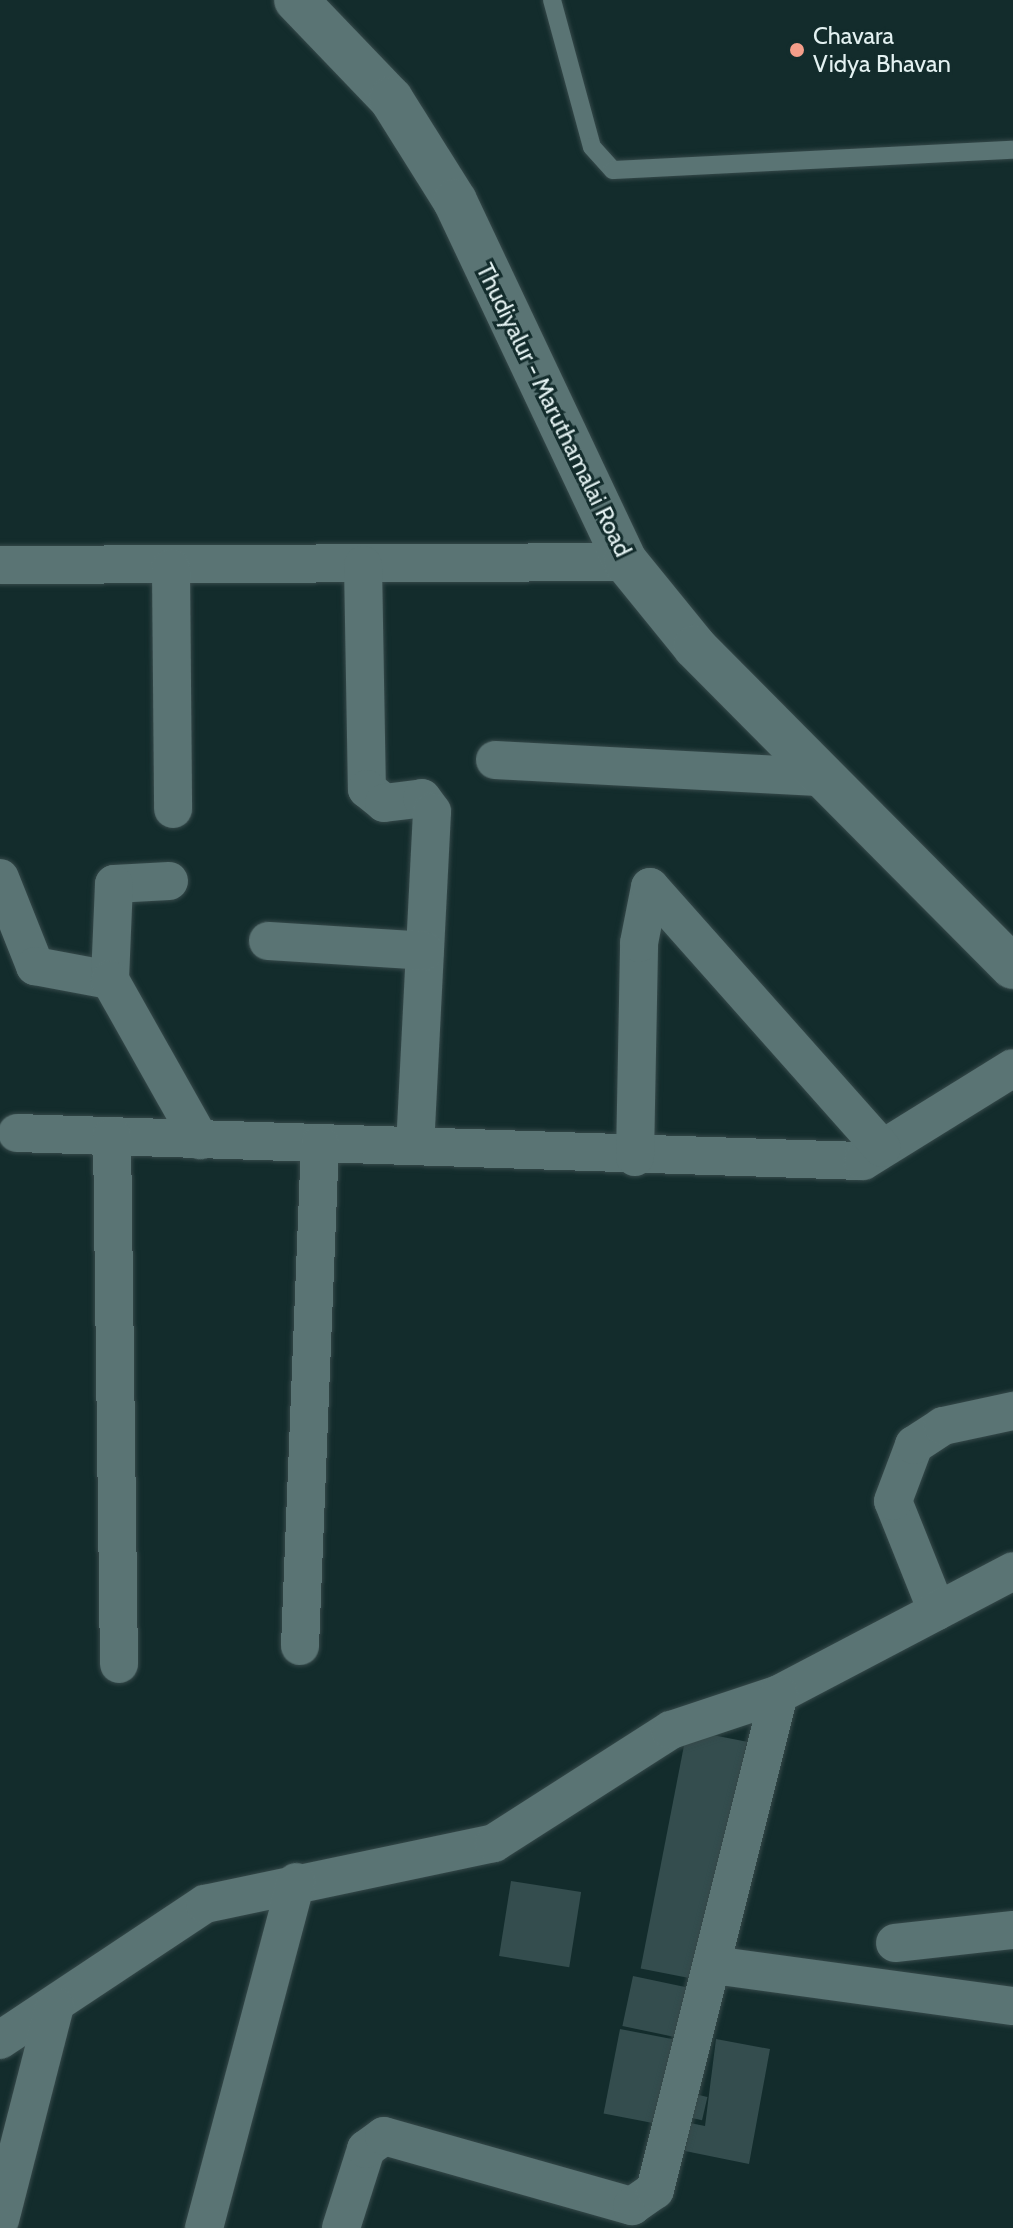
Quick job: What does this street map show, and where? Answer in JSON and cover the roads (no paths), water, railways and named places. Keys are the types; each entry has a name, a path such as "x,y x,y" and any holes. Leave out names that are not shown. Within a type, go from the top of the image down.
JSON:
{"main road":[{"name":"Thudiyalur - Maruthamalai Road","path":"296,0 391,99 455,201 626,562 695,647 1013,967"}],"street":[{"path":"0,565 171,568 626,562"},
{"path":"363,565 367,789 384,803 422,798 432,812 415,1143"},
{"path":"171,568 173,809"},
{"path":"495,760 823,777"},
{"path":"0,878 35,966 110,980"},
{"path":"169,881 114,884 110,980 200,1140"},
{"path":"635,1157 639,943 650,887 882,1148"},
{"path":"268,941 425,951"},
{"path":"17,1133 320,1144 415,1143 635,1157 863,1161 1013,1068"},
{"path":"112,1136 119,1664"},
{"path":"300,1646 320,1144"},
{"path":"937,1611 893,1501 914,1445 943,1426 1013,1411"},
{"path":"0,2040 205,1904 296,1882 494,1843 671,1730 779,1694 1013,1571"},
{"path":"341,2228 366,2149 384,2136 632,2206 645,2202 662,2175 779,1694"},
{"path":"204,2228 296,1882"},
{"path":"895,1943 1013,1930"},
{"path":"713,1965 1013,2006"},
{"path":"0,2220 55,2006"}],"lane":[{"path":"552,0 592,147 613,170 1013,150"}],"place":[{"name":"Chavara Vidya Bhavan","path":"797,50"}]}
